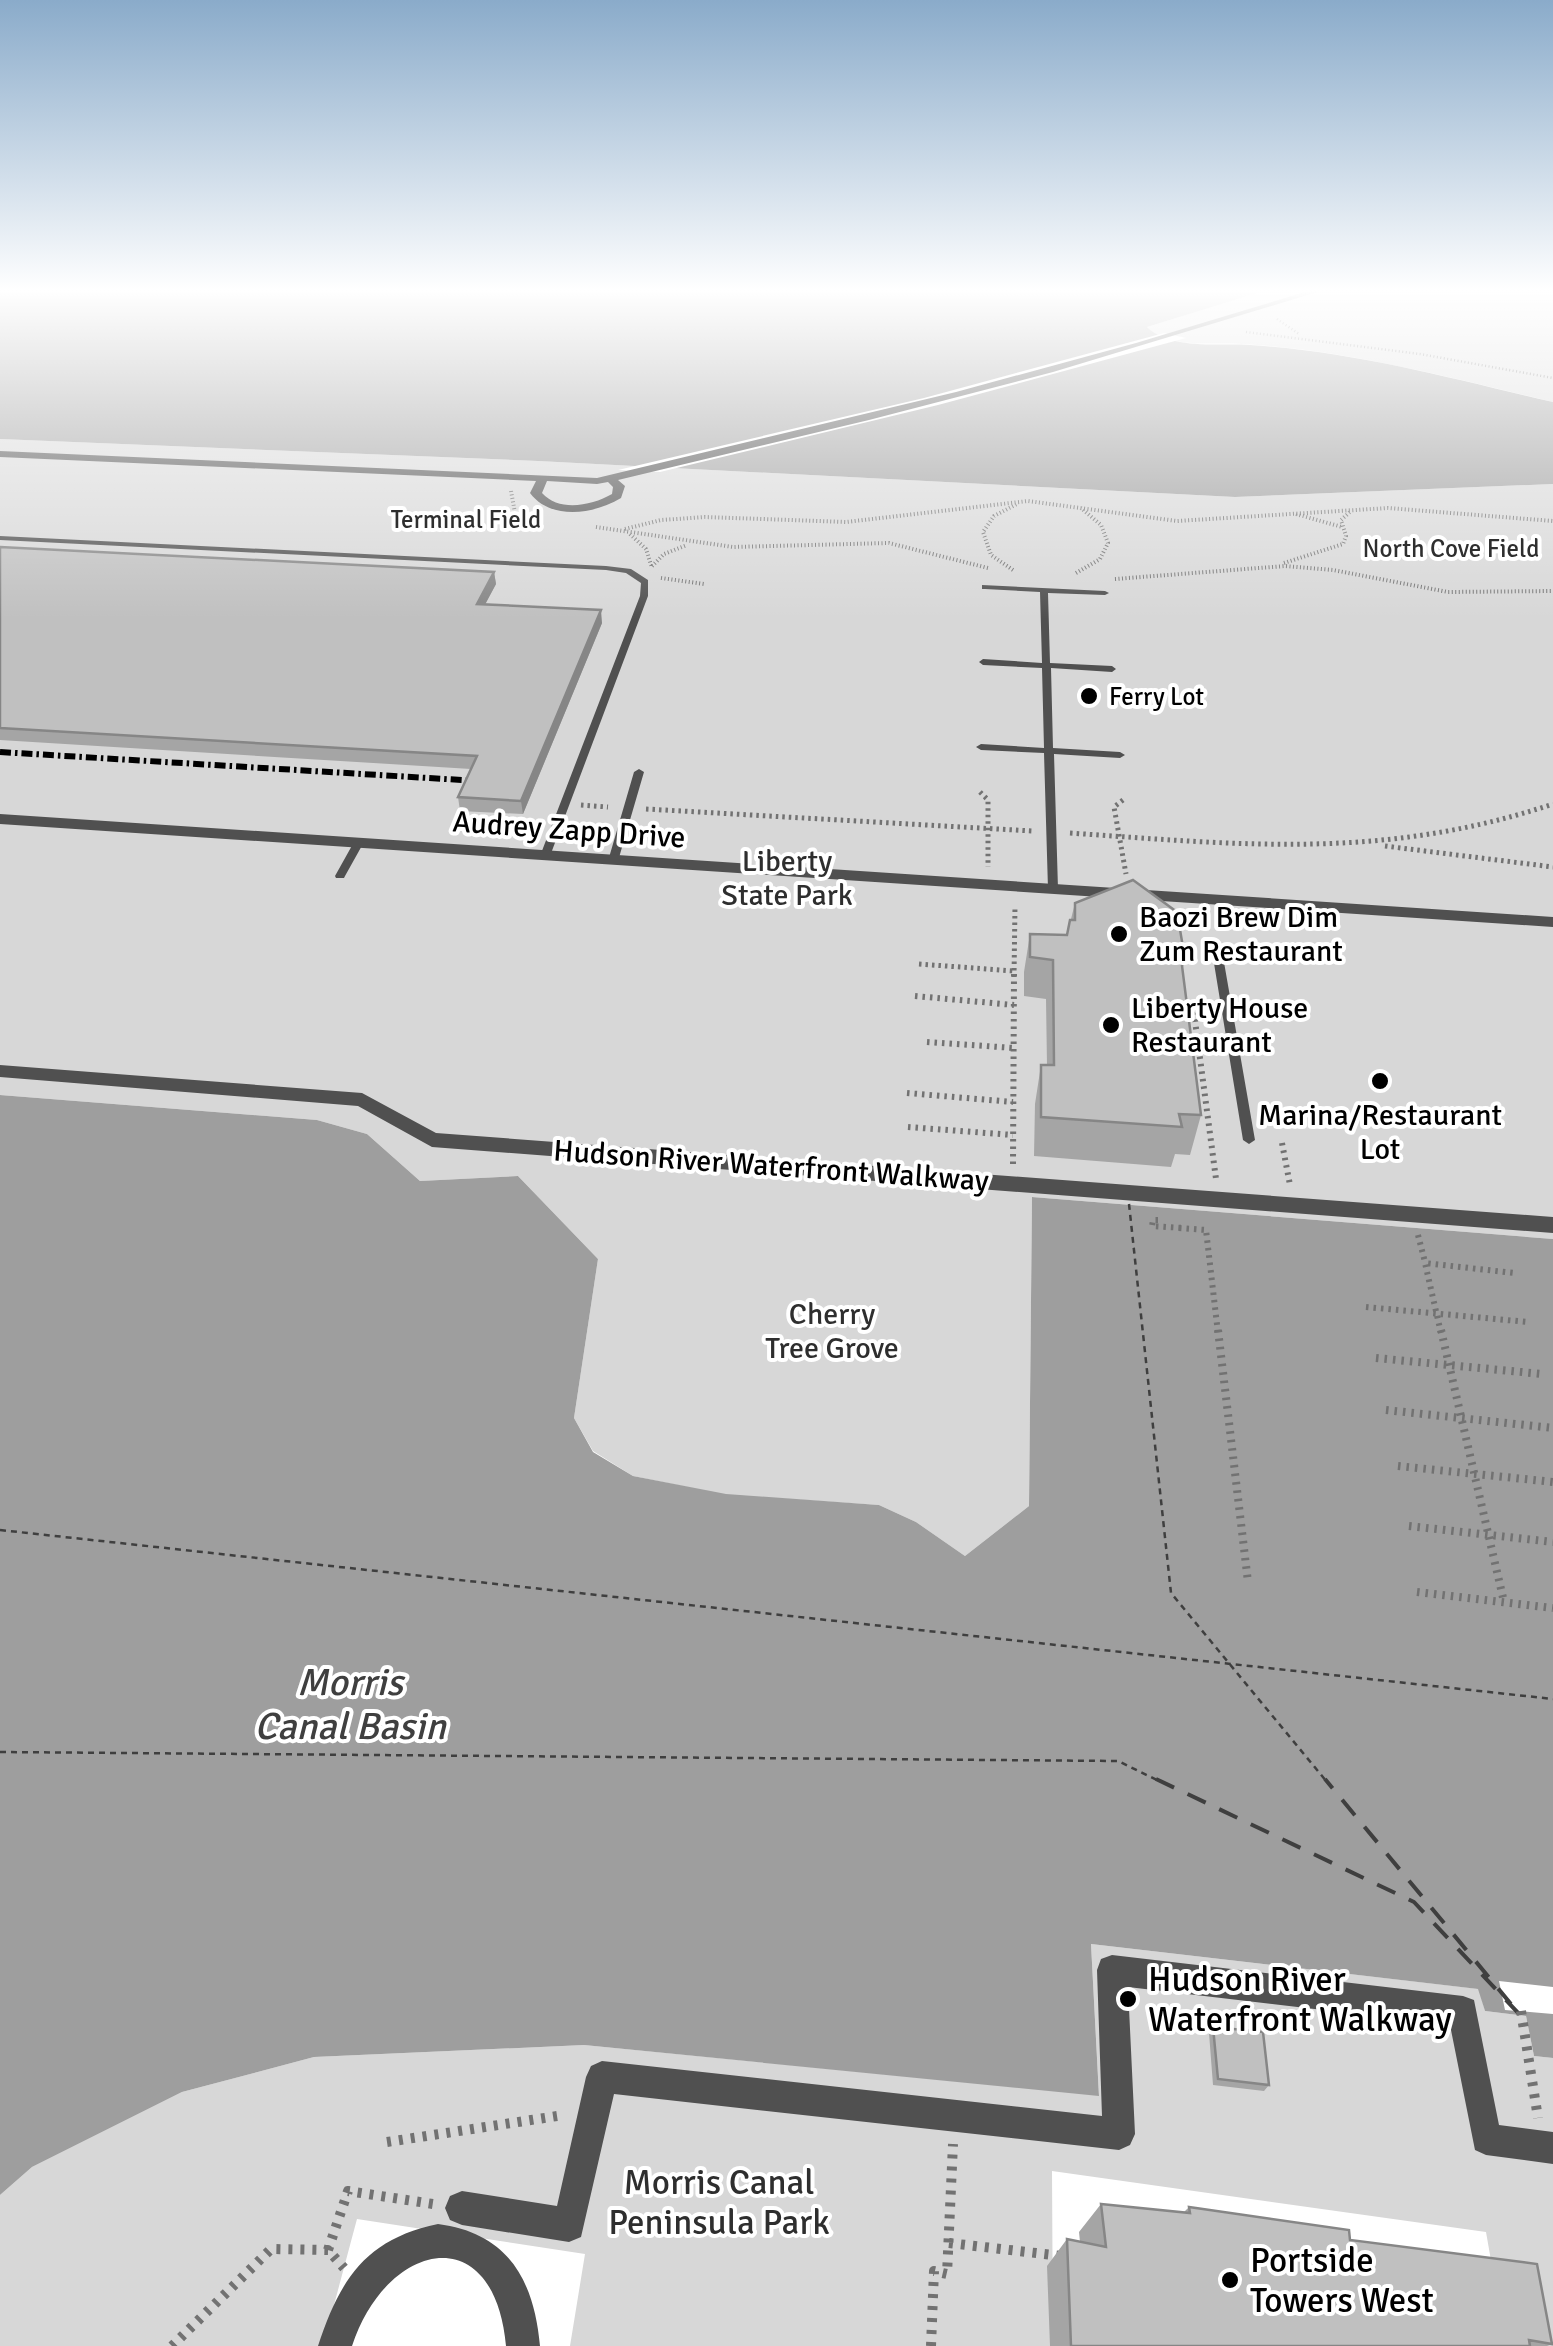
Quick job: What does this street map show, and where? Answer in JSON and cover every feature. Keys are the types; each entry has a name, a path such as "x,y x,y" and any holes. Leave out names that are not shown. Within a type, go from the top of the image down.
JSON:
{"street":[{"path":"0,454 610,478 931,400"},
{"path":"551,478 536,493 542,501 576,508 604,504 617,496 620,486 610,478"},
{"name":"Audrey Zapp Drive","path":"0,819 1553,922"},
{"name":"Hudson River Waterfront Walkway","path":"0,1071 362,1100 432,1140 1553,1225"},
{"path":"462,2208 569,2225 602,2077 1119,2134 1112,1970 1463,2011 1486,2139 1548,2147"},
{"path":"336,2346 344,2318 362,2287 387,2261 416,2246 445,2240 474,2247 497,2265 514,2291 524,2324 523,2346"}],"lane":[{"path":"0,538 606,568 636,574 644,582 644,596 544,856"},
{"path":"985,587 1105,593"},
{"path":"1044,590 1053,889"},
{"path":"983,662 1112,669"},
{"path":"981,747 1120,755"},
{"path":"613,861 639,772"},
{"path":"340,876 359,842"},
{"path":"1216,944 1249,1140"}],"path":[{"path":"519,477 510,493 511,505 515,513 535,519"},
{"path":"586,525 751,548 900,544 1024,574 992,555 983,532 1000,511 1028,501"},
{"path":"620,530 675,518 846,522 1028,501 1176,521 1373,508 1553,521"},
{"path":"1072,504 1101,525 1108,544 1100,559 1072,577"},
{"path":"1114,579 1176,578 1268,566 1337,548 1346,540 1341,520 1346,514 1373,508"},
{"path":"1280,514 1306,516 1343,527"},
{"path":"652,566 670,550 703,544"},
{"path":"1268,566 1316,568 1448,592 1553,591"},
{"path":"650,578 704,584"},
{"path":"980,792 988,800 988,885"},
{"path":"1123,800 1114,807 1131,894"},
{"path":"564,804 1294,848 1374,844 1474,829 1553,804"},
{"path":"1374,844 1553,867"},
{"path":"1013,1185 1015,886"},
{"path":"1208,899 1210,921 1192,930 1216,944"},
{"path":"1014,940 1034,941"},
{"path":"919,964 1014,971"},
{"path":"915,996 1014,1005"},
{"path":"1201,1008 1194,1013 1218,1200"},
{"path":"926,1042 1014,1048"},
{"path":"907,1093 1013,1102"},
{"path":"908,1127 1013,1134"},
{"path":"1282,1143 1294,1206"},
{"path":"1414,1215 1504,1602"},
{"path":"1179,1228 1206,1230 1248,1582"},
{"path":"1433,1298 1425,1262 1514,1273"},
{"path":"1366,1306 1528,1322"},
{"path":"1376,1358 1542,1374"},
{"path":"1386,1410 1553,1428"},
{"path":"1398,1466 1553,1482"},
{"path":"1409,1526 1553,1542"},
{"path":"1417,1592 1553,1608"},
{"path":"1521,2011 1548,2147"},
{"path":"388,2142 595,2111"},
{"path":"931,2346 934,2271 948,2274 954,2118"},
{"path":"172,2346 270,2250 328,2250 348,2191 462,2208"},
{"path":"948,2243 1082,2258"}],"green space":[{"name":"Liberty State Park","path":"0,439 538,461 1235,497 1553,484 1553,1239 1032,1197 1029,1506 965,1556 916,1522 879,1505 726,1495 633,1476 593,1451 574,1418 598,1259 518,1176 420,1181 367,1134 317,1120 0,1095"},
{"name":"Morris Canal Peninsula Park","path":"1091,1944 1479,1989 1485,2011 1526,2016 1534,2056 1553,2058 1553,2346 1506,2346 1486,2232 1052,2171 1053,2346 570,2346 585,2254 357,2219 323,2346 0,2346 0,2195 32,2167 182,2092 314,2057 584,2045 1099,2095"}],"water":[{"path":"0,400 1546,400 1553,402 1553,484 1235,497 538,461 0,439"},
{"name":"Morris Canal Basin","path":"0,1095 317,1120 367,1134 420,1181 518,1176 598,1259 574,1418 593,1452 633,1476 726,1494 879,1505 916,1522 965,1556 1029,1506 1032,1197 1553,1239 1553,2058 1534,2056 1526,2016 1485,2011 1478,1989 1091,1944 1099,2096 584,2045 314,2057 182,2092 32,2167 0,2195"}],"pier":[{"path":"913,400 955,400 660,472 618,470"},
{"path":"1499,1981 1553,1987 1553,2014 1505,2010"}],"building":[{"path":"0,547 494,572 477,604 601,610 521,801 458,797 477,756 0,728"},
{"name":"Liberty House Restaurant","path":"1133,880 1177,912 1201,1115 1179,1114 1182,1127 1041,1117 1041,1065 1054,1065 1053,960 1030,957 1030,934 1067,935 1070,920 1075,920 1075,903"},
{"path":"1213,2027 1263,2032 1269,2085 1218,2079"},
{"name":"Portside Towers West","path":"1101,2204 1190,2213 1189,2207 1349,2230 1350,2240 1537,2264 1552,2344 1529,2340 1530,2346 1071,2346 1067,2239 1106,2247"}],"ferry route":[{"path":"1129,1204 1171,1593 1229,1664"},
{"path":"0,1530 1229,1664"},
{"path":"1229,1664 1553,1699"},
{"path":"1229,1664 1327,1782"},
{"path":"0,1752 1118,1761 1161,1782"},
{"path":"1156,1779 1414,1902 1520,2015 1325,1779"}],"railway":[{"path":"0,752 494,782"}],"place":[{"name":"Ferry Lot","path":"1089,696"},
{"name":"Baozi Brew Dim Zum Restaurant","path":"1119,934"},
{"name":"Liberty House Restaurant","path":"1111,1025"},
{"name":"Marina/Restaurant Lot","path":"1380,1081"},
{"name":"Hudson River Waterfront Walkway","path":"1128,1999"},
{"name":"Portside Towers West","path":"1230,2280"}],"park label":[{"name":"Terminal Field","path":"466,519"},
{"name":"North Cove Field","path":"1451,548"},
{"name":"Cherry Tree Grove","path":"832,1331"}]}
